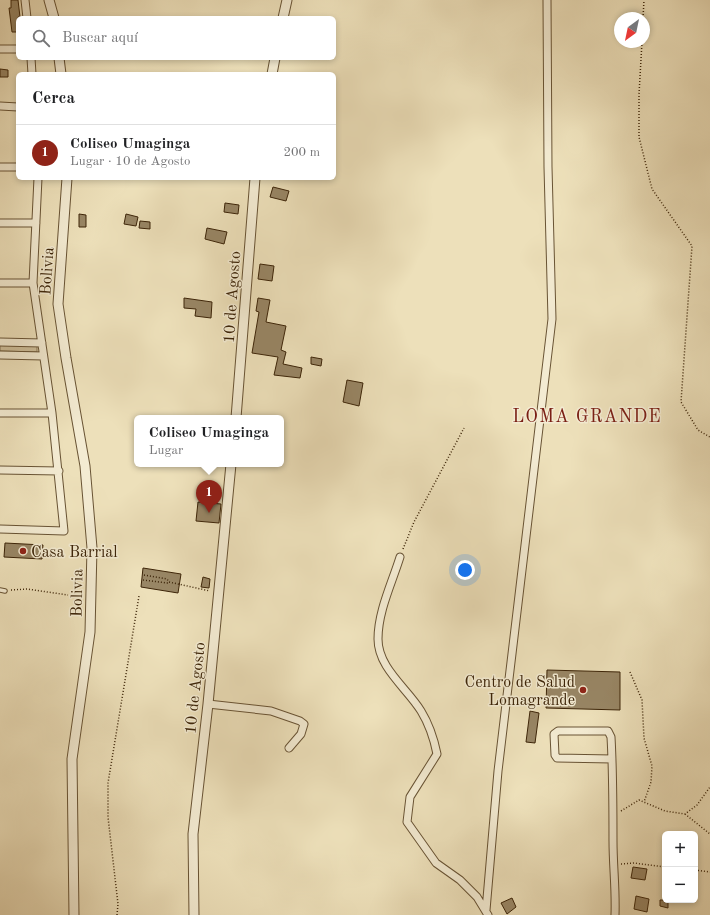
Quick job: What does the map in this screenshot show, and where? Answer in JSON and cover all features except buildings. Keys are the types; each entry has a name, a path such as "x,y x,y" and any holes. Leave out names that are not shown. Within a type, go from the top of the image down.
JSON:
{"street":[{"path":"25,0 27,16"},
{"path":"49,0 53,16"},
{"path":"283,16 287,0"},
{"path":"487,912 498,771 552,319 548,167 547,0"},
{"path":"0,49 16,49"},
{"path":"30,60 32,72"},
{"path":"59,60 61,72"},
{"path":"272,72 275,60"},
{"path":"0,106 16,106"},
{"path":"0,167 16,167"},
{"path":"0,529 64,531 52,413 33,283 38,180"},
{"name":"Bolivia","path":"67,180 58,304 85,466 92,548 90,632 72,759 74,915"},
{"name":"10 de Agosto","path":"236,415 255,180"},
{"path":"0,224 36,223"},
{"path":"0,283 33,283"},
{"path":"0,342 42,343"},
{"path":"0,355 43,356"},
{"path":"0,413 52,413"},
{"name":"10 de Agosto","path":"194,915 193,834 208,704 231,467"},
{"path":"0,470 59,471"},
{"path":"400,557 380,619 378,640 383,658 392,674 421,710 430,728 437,754 410,797 407,822 436,863 460,880 477,896 487,912"},
{"path":"208,704 271,711 300,721 304,724 303,729 289,748"},
{"path":"612,759 557,758 555,755 554,734 558,731 608,731 611,737 614,793 613,843 616,865 615,915"}],"lane":[{"path":"0,590 5,591"}],"path":[{"path":"643,12 644,0"},
{"path":"642,48 638,94 639,137 652,189 692,246 682,402 698,430 710,437"},
{"path":"400,557 414,522 464,428"},
{"path":"144,575 219,593"},
{"path":"143,580 169,582"},
{"path":"5,591 27,589 68,596"},
{"path":"117,915 118,904 108,817 108,783 139,596"},
{"path":"630,672 642,700 644,738 652,766 651,782 644,802"},
{"path":"685,814 697,805 710,787"},
{"path":"619,812 639,800 665,811 685,814 710,834"},
{"path":"616,865 634,863 662,866"},
{"path":"698,870 710,872"}],"shaded area":[{"path":"0,345 37,346 37,352 0,351"}],"place":[{"name":"Coliseo Umaginga","path":"209,513"},
{"name":"Casa Barrial","path":"23,551"},
{"name":"Centro de Salud Lomagrande","path":"583,690"}],"district":[{"name":"LOMA GRANDE","path":"587,416"}]}
